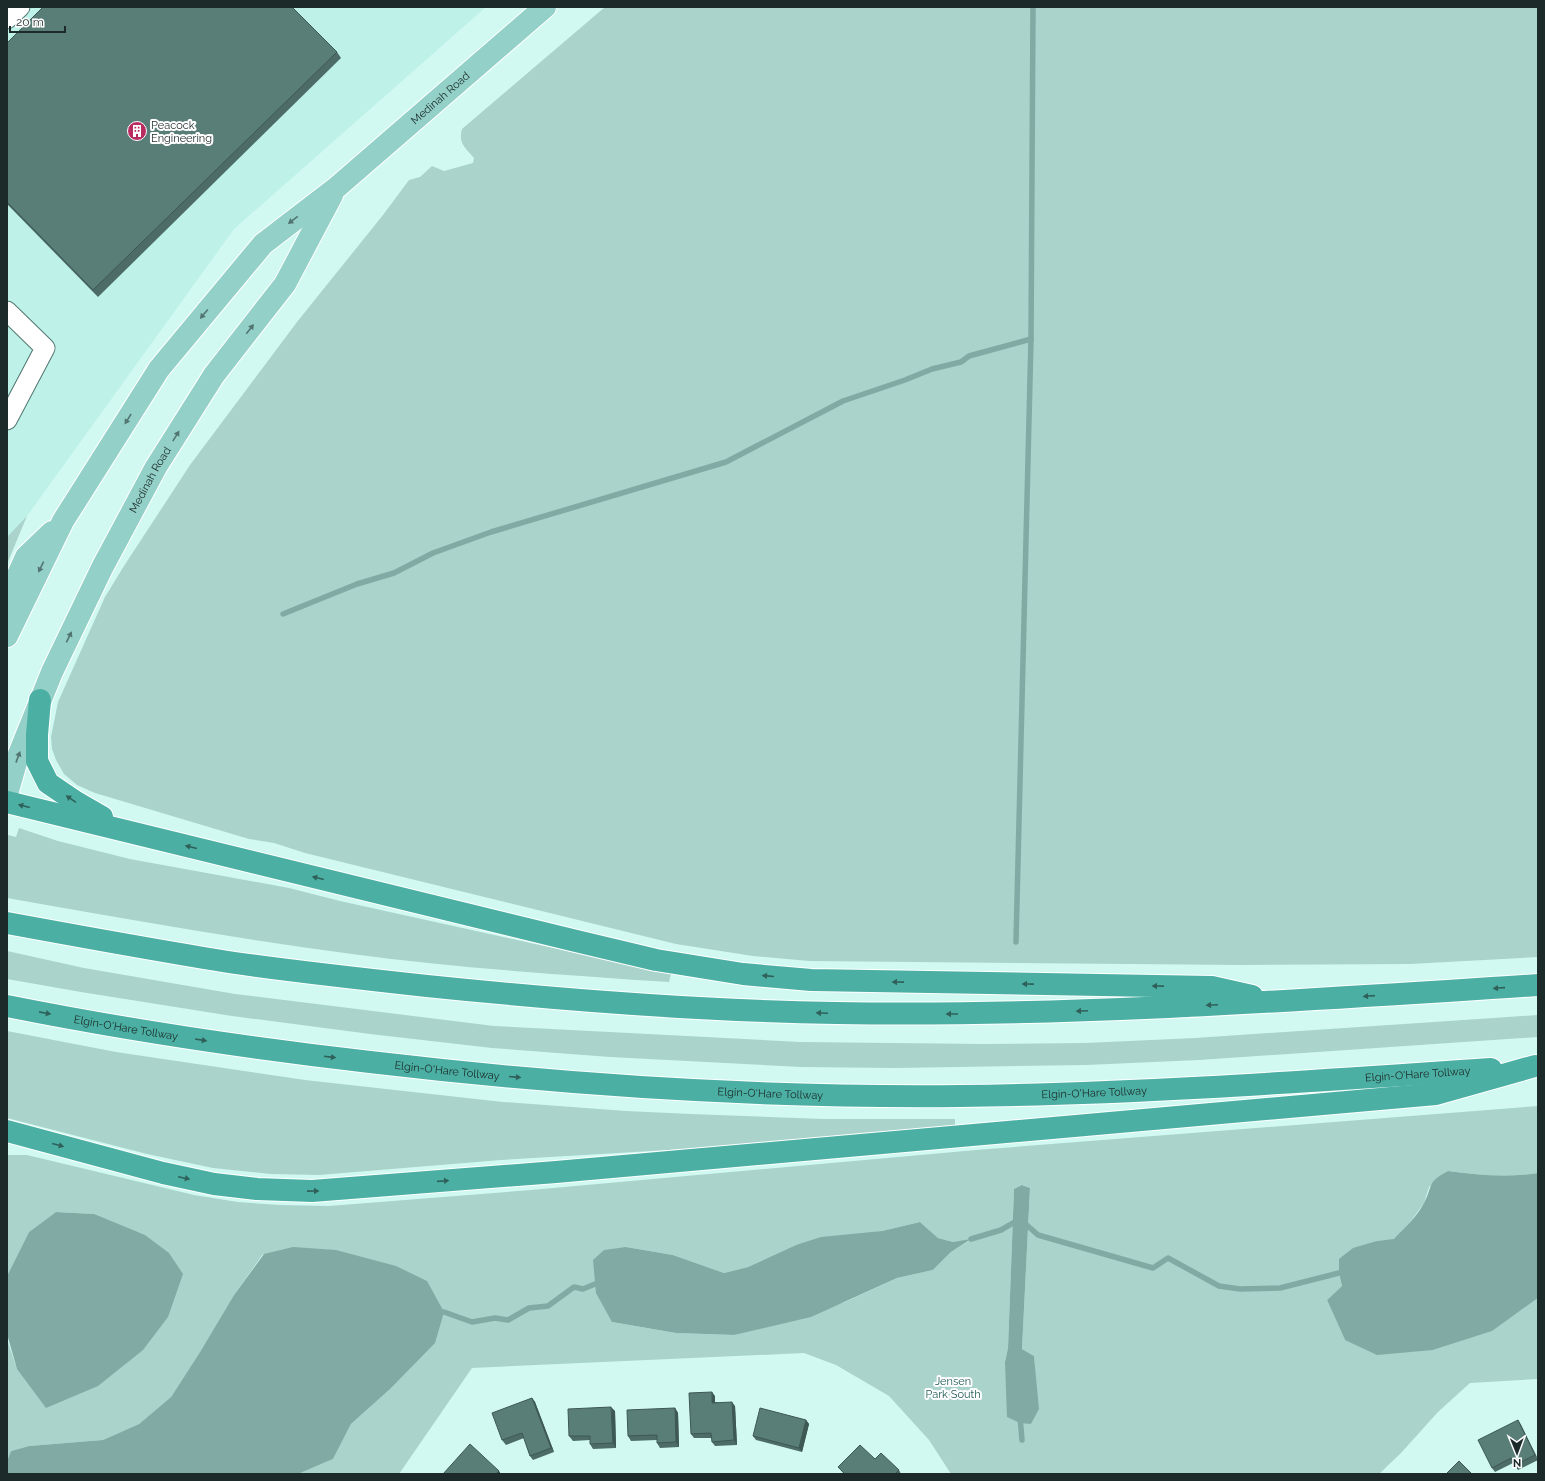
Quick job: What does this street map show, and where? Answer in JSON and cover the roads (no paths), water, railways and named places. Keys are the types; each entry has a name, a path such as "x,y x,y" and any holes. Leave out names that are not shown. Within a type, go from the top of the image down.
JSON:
{"highway":[{"path":"40,700 36,735 37,761 48,783 76,802 130,832"},
{"path":"7,802 656,960 743,974 811,980 1212,987 1279,1002"},
{"path":"7,923 238,963 347,977 527,996 682,1008 836,1013 1010,1014 1134,1010 1538,985"},
{"name":"Elgin-O'Hare Tollway","path":"7,1006 137,1030 260,1049 434,1070 617,1086 746,1093 959,1096 1107,1092 1233,1086 1537,1066"},
{"path":"7,1132 163,1173 214,1184 257,1189 312,1191 556,1172 1436,1094 1537,1066"},
{"path":"7,1143 36,1139"}],"main road":[{"name":"Medinah Road","path":"7,636 63,521 159,369 263,244 336,188 545,7"},
{"name":"Medinah Road","path":"7,794 17,759 52,672 102,568 156,467 214,375 285,284 336,188"},
{"path":"7,599 26,557 63,521"}],"lane":[{"path":"7,19 20,7"},
{"path":"7,311 45,348 7,420"}],"waterway":[{"path":"1016,942 1031,339 1033,7"},
{"path":"283,614 357,584 394,573 433,553 491,532 726,462 843,401 905,380 932,369 961,362 969,356 1031,339"},
{"path":"971,1239 1001,1230 1020,1219 1038,1235 1153,1268 1168,1258 1219,1286 1240,1289 1280,1288 1339,1273"},
{"path":"444,1312 472,1322 495,1318 508,1320 529,1308 548,1306 574,1287 583,1289 595,1284"},
{"path":"1020,1417 1022,1440"}],"place":[{"name":"Peacock Engineering","path":"137,131"}],"park label":[{"name":"Jensen Park South","path":"953,1387"}]}
